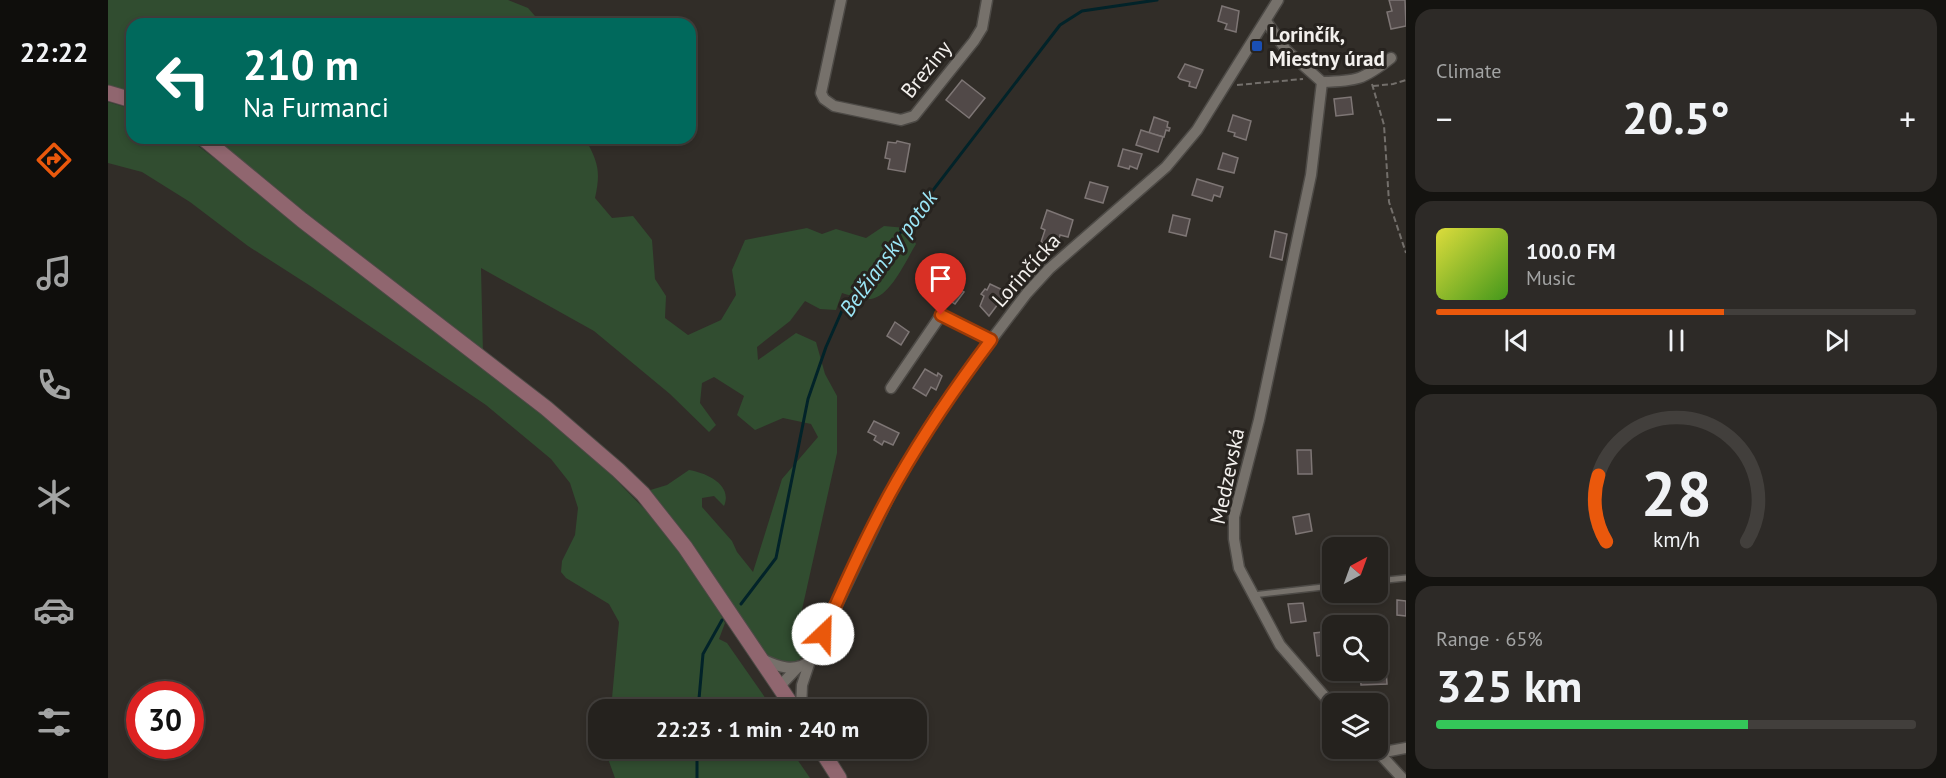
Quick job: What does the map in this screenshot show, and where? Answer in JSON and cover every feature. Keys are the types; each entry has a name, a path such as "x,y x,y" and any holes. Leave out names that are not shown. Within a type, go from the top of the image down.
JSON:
{"main road":[{"path":"108,93 126,98"},
{"path":"210,144 302,220 546,408 618,470 666,521 788,699"},
{"path":"827,759 839,778"}],"street":[{"name":"Breziny","path":"841,0 821,93 824,99 834,106 901,120 914,116 974,41 981,28 987,0"},
{"name":"Lorinčícka","path":"802,699 803,682 810,661 874,525 896,482 938,413 991,340 1049,268 1166,167 1197,130 1278,0"},
{"path":"1266,21 1286,50 1320,80 1371,80 1390,58"},
{"name":"Medzevská","path":"1320,80 1311,175 1259,420 1234,517 1234,538 1239,568 1280,645 1322,693"},
{"path":"891,388 941,315 991,340"},
{"path":"761,659 780,667 798,668"},
{"path":"782,690 798,668 810,661"},
{"path":"782,690 795,689 803,682"},
{"path":"1388,750 1406,748"},
{"path":"1384,759 1402,778"}],"lane":[{"path":"1388,580 1406,578"},
{"path":"1253,595 1322,587"}],"path":[{"path":"1225,86 1320,80"},
{"path":"1371,80 1384,125 1389,202 1406,254"},
{"path":"1347,81 1371,80 1393,84 1406,80"}],"green space":[{"path":"108,0 508,0 528,8 537,18 126,18 126,93 108,89"},
{"path":"108,102 126,107 126,144 196,144 484,367 587,450 657,522 707,589 725,623 719,639 727,643 766,699 612,699 619,622 609,604 566,578 561,572 562,561 575,535 578,508 570,483 551,459 486,405 248,246 190,202 142,172 108,163"},
{"path":"217,144 588,144 598,173 595,198 612,218 633,216 652,240 655,279 666,296 665,318 688,335 721,320 736,295 732,270 745,240 807,228 822,234 836,229 866,238 884,226 906,228 916,244 897,276 878,296 868,299 842,293 836,310 820,309 805,301 790,321 757,347 758,360 796,333 816,342 825,374 837,396 837,453 799,623 803,656 795,664 776,662 765,655 647,491 667,485 689,470 717,481 725,492 724,506 714,496 702,498 702,507 732,541 737,552 753,572 782,479 818,437 811,424 783,418 755,430 737,415 744,396 714,377 702,383 700,403 716,425 709,432 670,394 594,331 481,268 483,354"},
{"path":"608,759 797,759 810,778 615,778"}],"building":[{"path":"1389,0 1405,0 1406,26 1391,29 1387,12 1392,11"},
{"path":"1222,6 1239,11 1236,32 1225,29 1227,24 1218,21"},
{"path":"1185,64 1203,70 1196,88 1189,86 1190,82 1178,77"},
{"path":"962,80 985,98 969,118 946,100"},
{"path":"1351,97 1353,114 1336,116 1334,99"},
{"path":"1233,115 1251,121 1246,140 1228,131"},
{"path":"1154,117 1168,122 1167,127 1170,128 1169,131 1166,130 1164,137 1149,133"},
{"path":"1141,130 1163,137 1158,152 1136,145"},
{"path":"897,141 910,144 905,172 888,169 890,159 885,158 888,142 896,143"},
{"path":"1123,149 1142,154 1137,169 1130,166 1129,169 1118,166"},
{"path":"1223,153 1238,158 1234,173 1218,169"},
{"path":"1197,179 1223,187 1220,197 1214,195 1212,201 1192,195"},
{"path":"1090,182 1108,187 1103,203 1085,198"},
{"path":"1047,210 1073,220 1068,237 1060,235 1053,246 1041,242 1045,230 1041,228"},
{"path":"1173,215 1190,219 1186,236 1169,232"},
{"path":"1275,231 1287,234 1282,260 1270,257"},
{"path":"954,268 963,276 955,286 964,292 955,304 946,298 951,292 942,285 944,281 942,280 948,271 951,273"},
{"path":"990,284 1007,292 989,316 980,306 984,296 981,294"},
{"path":"895,322 909,332 901,345 887,336"},
{"path":"925,369 937,376 938,373 942,376 936,390 931,387 926,396 913,388"},
{"path":"874,421 899,433 893,445 884,441 882,445 874,440 876,436 868,432"},
{"path":"1297,450 1311,450 1312,474 1298,474"},
{"path":"1309,514 1312,531 1296,534 1293,517"},
{"path":"1397,600 1406,601 1406,616 1397,615"},
{"path":"1303,603 1306,621 1291,623 1288,604"},
{"path":"1322,632 1322,655 1317,656 1314,633"},
{"path":"1361,681 1387,681 1387,684 1361,685"}],"waterway":[{"name":"Belžiansky potok","path":"741,604 776,558 808,399 826,347 844,306 1060,25 1082,11 1157,0"},
{"name":"Belžiansky potok","path":"699,699 703,654 722,620"},
{"name":"Belžiansky potok","path":"697,759 697,778"}],"place":[{"name":"Lorinčík, Miestny úrad","path":"1257,46"}],"route":[{"path":"823,634 896,482 938,413 991,340 941,315"}]}
